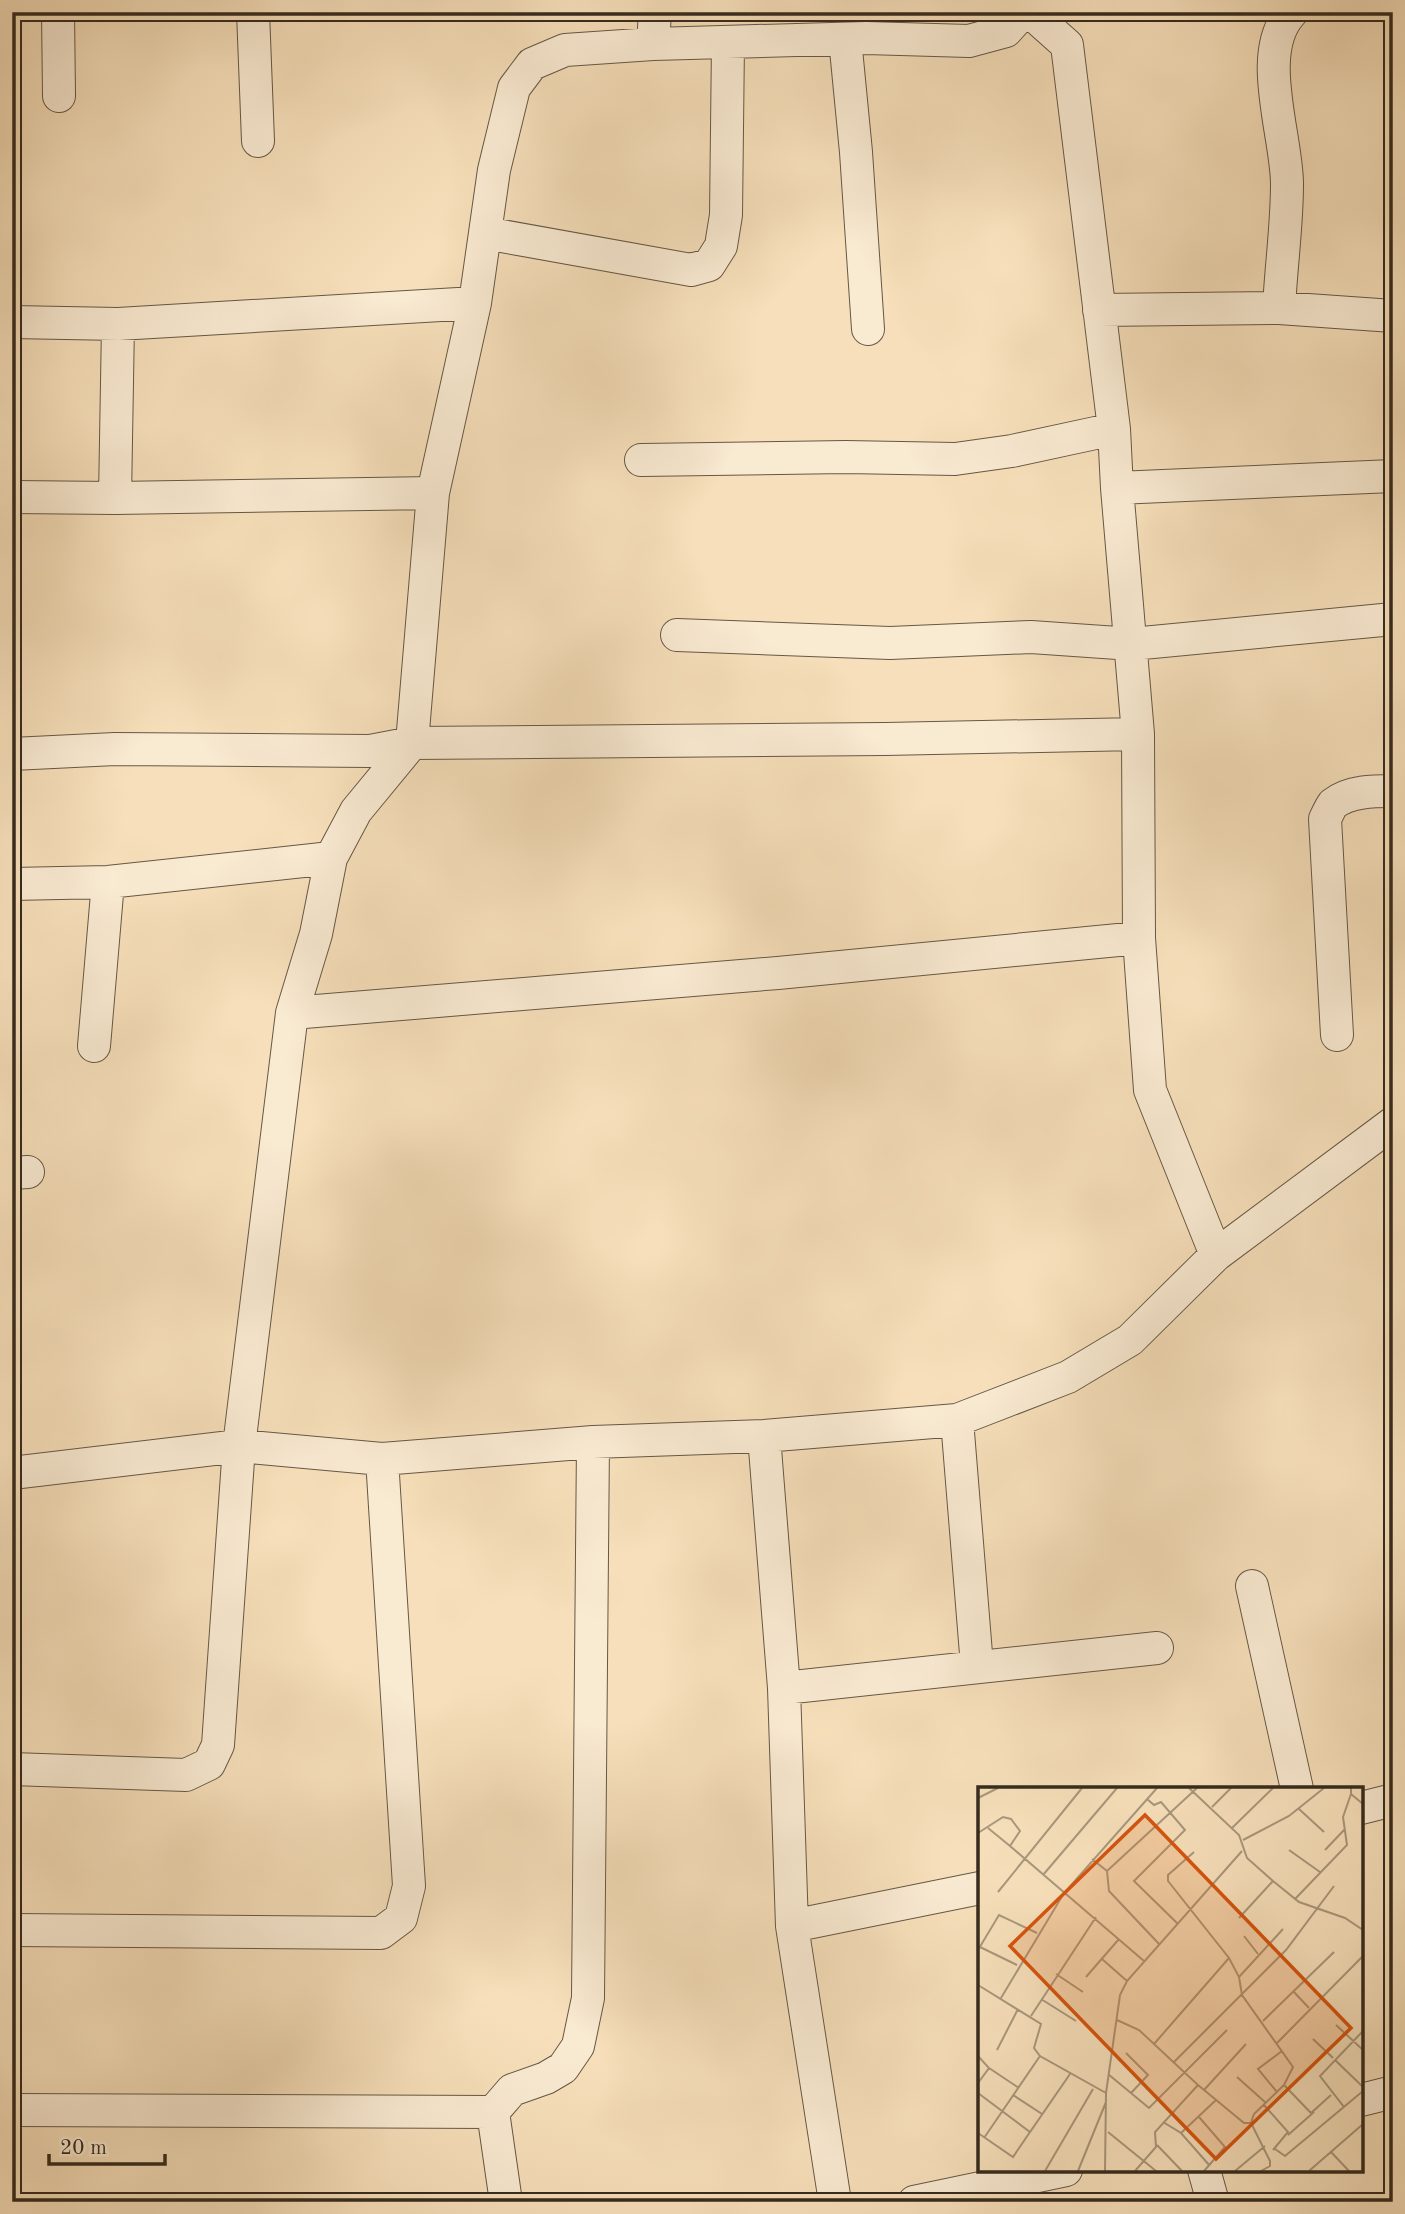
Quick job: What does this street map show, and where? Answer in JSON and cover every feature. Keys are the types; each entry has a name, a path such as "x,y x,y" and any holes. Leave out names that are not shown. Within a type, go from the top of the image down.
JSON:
{"street":[{"path":"58,12 59,96"},
{"path":"253,12 258,141"},
{"path":"653,44 655,12"},
{"path":"12,1769 186,1775 209,1764 218,1745 239,1446 292,1013 316,934 331,858 356,811 412,743 433,493 475,303 494,170 514,88 532,64 565,50 728,42 860,30 969,41 1006,31 1023,12"},
{"path":"1030,12 1068,45 1114,429 1138,734 1139,938 1150,1090 1216,1255"},
{"path":"1279,308 1287,183 1273,62 1278,33 1292,12"},
{"path":"860,30 856,152 868,329"},
{"path":"485,233 691,270 709,264 721,246 726,215 728,42"},
{"path":"12,322 118,324 475,303"},
{"path":"1098,310 1279,308 1393,316"},
{"path":"115,498 118,324"},
{"path":"641,460 846,457 955,459 1012,451 1114,429"},
{"path":"1117,488 1393,476"},
{"path":"12,497 433,493"},
{"path":"677,635 890,643 1031,637 1132,644 1393,620"},
{"path":"12,754 115,749 370,751 412,743 1138,734"},
{"path":"1337,1035 1325,819 1332,805 1350,796 1369,791 1393,791"},
{"path":"12,884 108,882 331,858"},
{"path":"94,1046 108,882"},
{"path":"292,1013 765,974 1139,938"},
{"path":"12,1473 239,1446 382,1459 593,1442 764,1436 957,1420 1068,1377 1130,1340 1216,1255 1393,1123"},
{"path":"957,1420 976,1666"},
{"path":"764,1436 784,1688 792,1926 835,2202"},
{"path":"506,2202 493,2112 512,2090 546,2078 563,2068 578,2046 588,1998 593,1442"},
{"path":"12,1930 381,1933 401,1918 409,1886 382,1459"},
{"path":"1252,1586 1297,1787"},
{"path":"784,1688 1157,1648"},
{"path":"1363,1808 1393,1800"},
{"path":"792,1926 978,1888"},
{"path":"1363,2100 1393,2092"},
{"path":"12,2110 493,2112"},
{"path":"914,2202 1056,2172"},
{"path":"1205,2172 1213,2202"}]}
